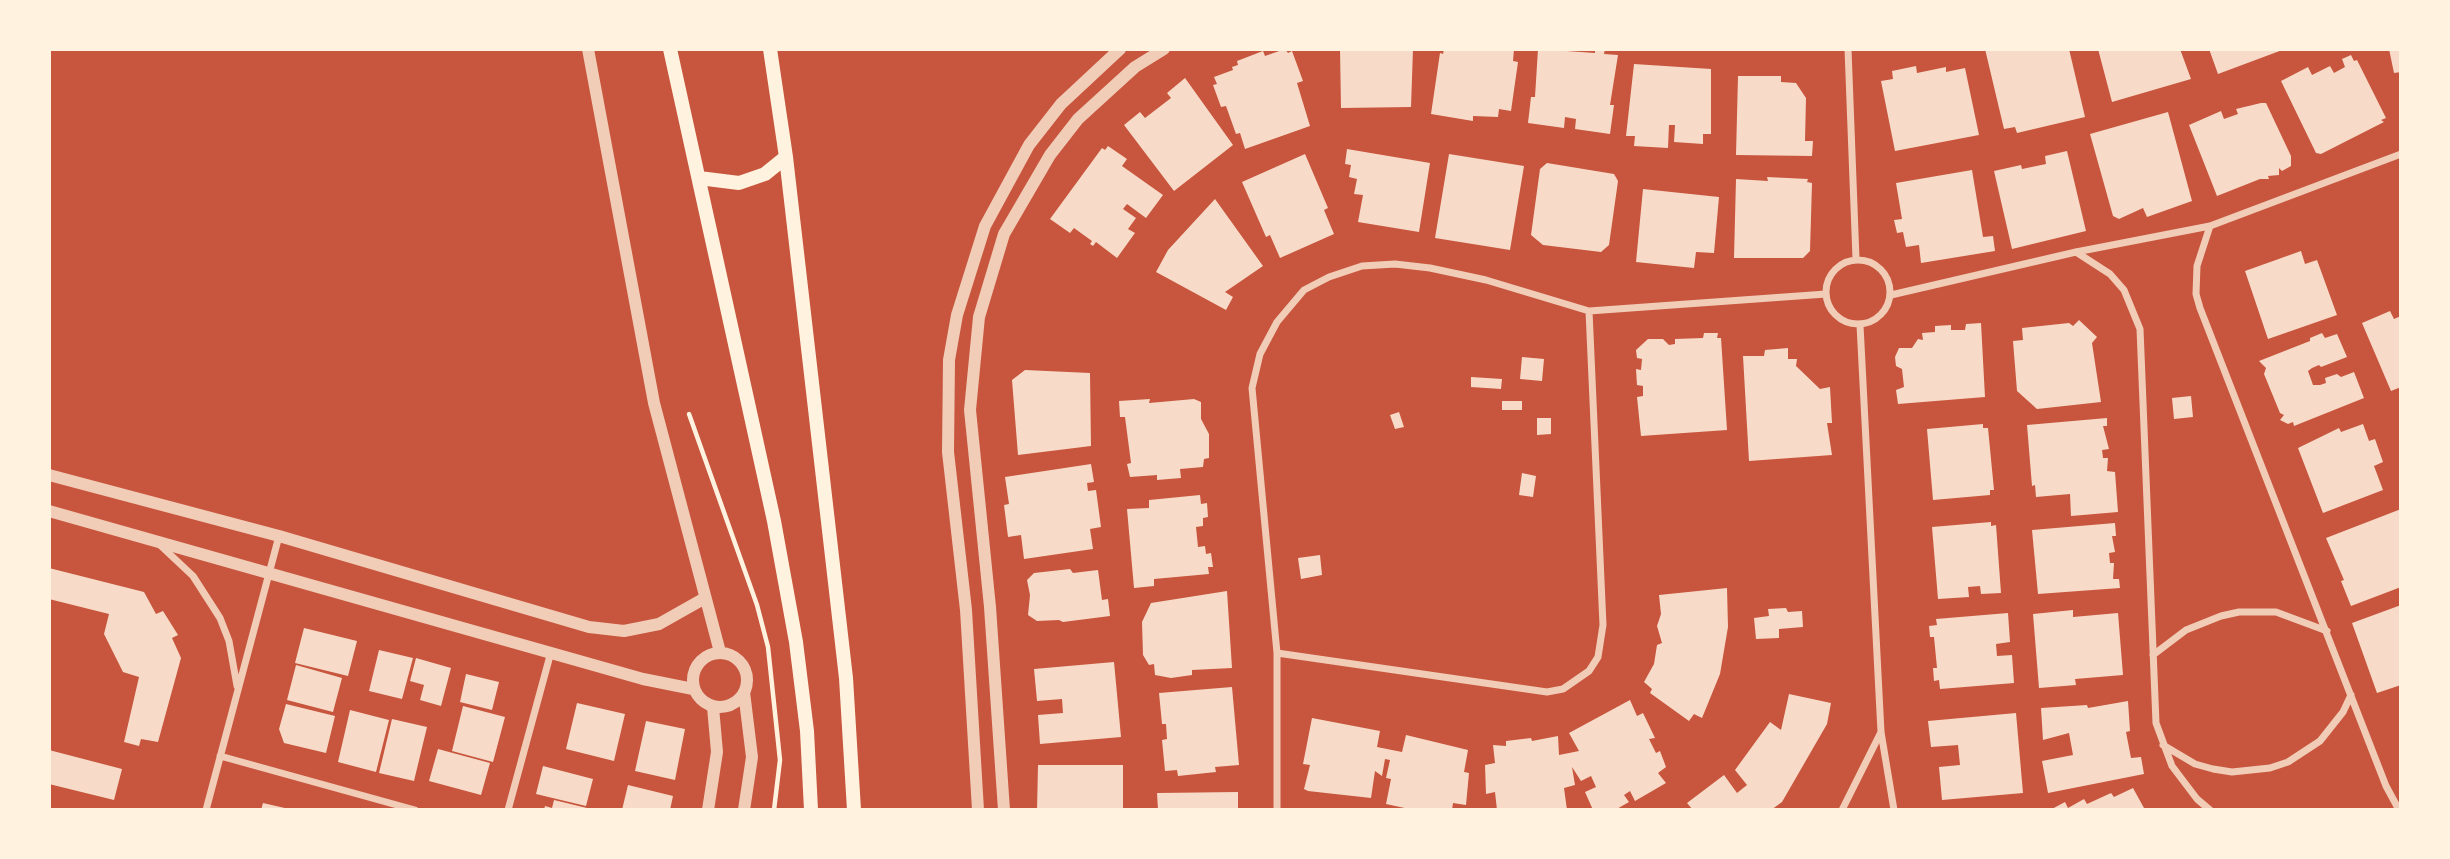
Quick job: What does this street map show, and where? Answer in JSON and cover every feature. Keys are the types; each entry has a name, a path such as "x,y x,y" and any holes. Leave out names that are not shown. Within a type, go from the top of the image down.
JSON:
{"main road":[{"path":"670,49 774,521 794,628 807,731 811,810"},
{"path":"770,49 786,158 846,678 854,810"},
{"path":"699,178 739,183 765,174 786,158"}],"street":[{"path":"588,49 654,403 720,652"},
{"path":"978,810 966,610 948,453 949,372 957,315 985,226 1029,145 1060,104 1120,49"},
{"path":"1004,810 990,607 970,410 979,317 1004,234 1050,155 1088,110 1135,67 1164,49"},
{"path":"1848,49 1856,259"},
{"path":"1891,295 2076,252 2210,226 2401,154"},
{"path":"2210,226 2197,266 2196,293 2200,307 2351,695 2399,810"},
{"path":"2076,252 2109,274 2124,290 2140,328 2153,700 2163,745 2184,783 2210,810"},
{"path":"1856,259 1866,260 1882,270 1888,277 1891,295 1889,304 1877,319 1860,325 1850,324 1833,313 1826,294 1831,274 1838,267 1856,259"},
{"path":"1277,810 1277,653 1252,388 1259,354 1277,323 1304,290 1329,277 1362,266 1395,264 1430,268 1486,280 1589,311 1826,294"},
{"path":"1277,653 1547,692 1563,689 1590,671 1598,657 1602,625 1589,311"},
{"path":"1860,325 1881,732 1894,810"},
{"path":"49,475 279,536 572,623 607,630 659,624 705,598"},
{"path":"49,511 660,683 693,688"},
{"path":"206,810 279,536"},
{"path":"154,540 193,576 220,618 229,641 237,692"},
{"path":"2153,655 2186,630 2239,612 2276,612 2327,631"},
{"path":"508,810 551,652"},
{"path":"720,652 698,664 694,672 693,688 698,697 713,707 731,705 744,692"},
{"path":"720,652 737,659 747,674 744,692 752,757 744,810"},
{"path":"2163,745 2187,760 2213,769 2232,772 2270,768 2288,762 2320,741 2343,712 2351,695"},
{"path":"708,810 717,752 713,707"},
{"path":"1842,810 1881,732"},
{"path":"220,756 415,810"}],"path":[{"path":"689,414 757,604 768,647 780,760 774,810"}],"building":[{"path":"1285,49 1288,53 1292,51 1303,81 1297,83 1310,126 1245,149 1240,133 1236,134 1226,106 1221,107 1213,85 1217,84 1214,77 1233,70 1232,67 1238,65 1237,61 1263,51 1265,56"},
{"path":"1340,49 1413,49 1411,107 1341,108"},
{"path":"1444,49 1514,49 1513,61 1518,62 1511,111 1499,109 1498,117 1473,116 1473,121 1431,114 1440,53 1443,54"},
{"path":"1538,49 1595,53 1595,49 1605,49 1604,54 1618,55 1610,105 1614,105 1610,134 1575,129 1576,119 1565,117 1564,128 1528,123 1531,97 1535,97"},
{"path":"1985,49 2069,49 2085,117 2017,133 2015,127 2004,129"},
{"path":"2098,49 2180,49 2191,79 2112,102"},
{"path":"2209,49 2285,49 2218,74"},
{"path":"2389,49 2401,49 2401,72 2394,73"},
{"path":"2351,55 2354,61 2357,60 2386,118 2381,120 2384,122 2321,154 2316,153 2281,81 2308,67 2312,75 2330,66 2334,73 2345,67 2342,59"},
{"path":"1634,64 1711,69 1711,134 1703,134 1703,144 1674,142 1675,125 1669,125 1668,148 1634,146 1635,136 1626,136"},
{"path":"1916,66 1917,73 1946,67 1946,72 1965,68 1979,135 1895,151 1881,81 1893,79 1892,71"},
{"path":"1738,76 1781,76 1781,82 1796,83 1806,98 1805,141 1813,141 1812,156 1736,155"},
{"path":"1185,78 1233,145 1174,191 1124,125 1140,112 1145,118 1171,98 1167,93"},
{"path":"2266,103 2291,156 2291,166 2282,171 2279,168 2279,175 2268,176 2269,179 2260,179 2217,196 2189,125 2221,111 2224,119 2238,114 2236,109"},
{"path":"2168,112 2192,201 2147,217 2143,208 2119,219 2113,216 2090,134"},
{"path":"1108,146 1127,159 1122,166 1163,195 1146,218 1127,204 1123,209 1136,218 1128,229 1135,233 1117,258 1096,242 1093,246 1090,244 1092,241 1074,228 1070,233 1050,219 1102,148 1105,150"},
{"path":"1347,149 1430,163 1419,232 1358,222 1363,195 1354,194 1357,179 1349,177 1351,165 1345,164"},
{"path":"2067,151 2086,231 2012,249 1994,171 2021,165 2022,169 2046,164 2045,156"},
{"path":"1305,154 1328,208 1324,210 1334,234 1280,258 1270,235 1266,237 1242,182"},
{"path":"1449,154 1524,166 1510,250 1435,238"},
{"path":"1547,163 1614,174 1618,181 1609,245 1601,252 1543,245 1531,235 1540,169"},
{"path":"1972,170 1983,237 1993,236 1995,251 1921,263 1919,245 1906,247 1903,232 1897,233 1894,220 1902,219 1896,183"},
{"path":"1767,177 1808,179 1807,182 1812,183 1810,251 1803,258 1734,258 1736,179 1768,181"},
{"path":"1643,189 1719,197 1714,253 1696,252 1694,268 1636,262"},
{"path":"1215,199 1263,266 1225,292 1233,297 1226,310 1156,272 1168,250"},
{"path":"2301,251 2305,264 2317,260 2337,315 2268,339 2245,271"},
{"path":"2390,311 2394,319 2401,316 2401,387 2391,391 2362,323"},
{"path":"2079,320 2097,337 2092,343 2101,402 2037,409 2017,391 2013,341 2023,340 2022,328 2069,323 2073,326"},
{"path":"1981,323 1985,397 1898,404 1896,390 1904,387 1902,369 1896,366 1895,357 1899,348 1912,348 1918,339 1923,340 1922,333 1935,332 1935,326 1951,325 1951,330 1965,330 1966,324"},
{"path":"1704,333 1718,333 1717,338 1721,338 1727,430 1641,436 1637,397 1643,396 1643,386 1637,385 1636,369 1641,370 1642,359 1637,358 1636,350 1648,339 1663,339 1669,345 1675,344 1675,339 1703,338"},
{"path":"2322,333 2325,338 2337,334 2347,357 2308,371 2313,385 2326,383 2325,378 2337,374 2341,377 2354,372 2364,398 2294,426 2293,422 2288,424 2280,420 2284,415 2280,413 2264,374 2266,368 2259,361 2310,341 2310,338"},
{"path":"1788,348 1788,359 1797,359 1796,366 1820,389 1830,387 1832,423 1827,423 1832,455 1749,461 1743,356 1764,356 1765,350"},
{"path":"1522,357 1544,359 1542,381 1520,379"},
{"path":"1025,370 1090,373 1091,446 1018,455 1012,380"},
{"path":"1471,377 1502,379 1501,389 1471,387"},
{"path":"2191,396 2193,417 2174,419 2172,398"},
{"path":"1150,399 1149,403 1194,399 1201,402 1201,419 1209,434 1209,458 1204,459 1203,467 1180,469 1181,478 1157,480 1157,475 1130,477 1127,464 1131,463 1125,417 1120,417 1119,401"},
{"path":"1502,401 1522,401 1522,410 1502,410"},
{"path":"1399,412 1404,427 1395,429 1390,415"},
{"path":"1537,418 1551,418 1551,434 1537,435"},
{"path":"2107,418 2107,426 2103,426 2109,449 2102,450 2103,458 2108,458 2107,471 2115,472 2118,512 2071,516 2070,494 2036,497 2035,485 2032,486 2027,425"},
{"path":"1983,424 1983,428 1988,428 1994,490 1990,490 1990,495 1933,500 1927,429"},
{"path":"2363,424 2369,441 2375,439 2383,462 2374,466 2383,490 2323,513 2298,448 2339,428 2341,432"},
{"path":"1091,464 1094,482 1087,483 1088,491 1096,490 1101,527 1090,529 1093,549 1024,559 1021,535 1008,537 1004,505 1009,504 1005,477"},
{"path":"1522,473 1536,476 1533,497 1519,495"},
{"path":"1200,495 1201,504 1207,503 1208,517 1203,518 1203,526 1196,527 1198,547 1205,546 1206,554 1211,553 1213,567 1208,567 1209,574 1154,579 1154,586 1134,588 1127,509 1149,508 1149,500"},
{"path":"2401,509 2401,587 2351,606 2341,581 2344,580 2326,538"},
{"path":"1991,522 1991,526 1996,525 2001,593 1981,594 1980,586 1968,587 1969,597 1938,599 1932,527"},
{"path":"2115,523 2116,536 2112,536 2115,552 2109,553 2110,563 2114,563 2113,579 2119,579 2120,588 2038,594 2032,530"},
{"path":"1320,555 1322,575 1301,579 1298,558"},
{"path":"49,568 144,592 156,614 163,611 178,635 172,638 181,658 158,742 141,739 139,746 124,742 139,677 123,672 104,634 109,614 49,599"},
{"path":"1070,569 1073,573 1098,570 1102,600 1108,599 1110,616 1063,622 1037,621 1028,615 1030,595 1027,580 1034,573"},
{"path":"1727,588 1728,627 1720,674 1702,718 1694,714 1689,721 1650,693 1652,689 1644,682 1654,664 1657,645 1662,643 1657,626 1661,614 1659,595"},
{"path":"1227,591 1232,668 1192,670 1192,675 1171,678 1155,675 1154,664 1149,665 1143,655 1142,622 1151,603"},
{"path":"2401,605 2401,685 2377,693 2352,623"},
{"path":"1786,608 1788,612 1802,611 1803,627 1779,629 1779,638 1756,639 1754,618 1769,616 1768,609"},
{"path":"2073,610 2073,617 2118,613 2123,675 2075,679 2076,685 2039,688 2033,614"},
{"path":"2008,613 2010,642 1996,644 1997,656 2012,655 2014,683 1940,689 1939,680 1934,681 1933,668 1937,668 1934,637 1930,637 1929,626 1937,625 1936,619"},
{"path":"304,628 357,641 348,676 295,663"},
{"path":"379,650 413,658 402,699 369,691"},
{"path":"416,658 451,668 441,706 420,700 424,685 410,681"},
{"path":"1114,662 1121,737 1040,744 1038,715 1063,713 1062,699 1037,701 1034,669"},
{"path":"296,665 342,678 333,712 287,700"},
{"path":"466,674 499,682 492,710 460,702"},
{"path":"1232,687 1239,765 1215,767 1216,772 1178,776 1177,770 1165,771 1162,740 1167,739 1166,724 1162,724 1159,693"},
{"path":"1789,694 1831,703 1827,724 1782,802 1771,810 1693,810 1687,803 1724,775 1737,793 1747,785 1735,770 1770,722 1781,730"},
{"path":"1630,700 1637,716 1643,713 1655,738 1649,739 1656,753 1660,751 1666,767 1658,773 1666,783 1635,801 1630,791 1624,795 1629,802 1615,810 1593,810 1585,792 1596,787 1591,776 1581,781 1572,767 1575,785 1564,788 1567,810 1497,810 1495,792 1486,794 1485,765 1495,763 1493,745 1506,746 1506,741 1531,738 1532,741 1558,736 1559,755 1579,751 1569,733"},
{"path":"2128,701 2130,731 2126,732 2131,758 2141,757 2144,774 2048,793 2042,761 2073,755 2069,733 2043,740 2041,708 2087,705 2088,708"},
{"path":"577,703 625,714 614,761 566,749"},
{"path":"286,704 335,716 326,753 284,743 279,729"},
{"path":"463,706 505,717 493,762 452,751"},
{"path":"350,710 389,720 376,772 338,762"},
{"path":"2016,713 2023,793 1942,800 1939,767 1960,765 1958,745 1931,747 1928,721"},
{"path":"1312,718 1380,731 1377,747 1402,752 1406,735 1468,750 1464,772 1469,773 1466,805 1453,803 1452,810 1414,810 1386,804 1391,779 1386,778 1390,760 1385,759 1382,776 1375,771 1371,798 1304,789 1310,765 1303,764"},
{"path":"392,719 427,727 414,781 379,773"},
{"path":"646,721 685,729 675,780 635,771"},
{"path":"438,749 490,763 481,795 429,781"},
{"path":"49,750 122,769 114,800 49,784"},
{"path":"1038,765 1123,765 1123,810 1037,810"},
{"path":"543,766 593,779 586,806 536,794"},
{"path":"628,785 673,796 670,810 622,810"},
{"path":"2133,788 2144,808 2141,810 2050,810 2065,802 2068,808 2084,799 2087,804 2111,793 2114,797"},
{"path":"1238,792 1238,810 1158,810 1157,793"},
{"path":"554,800 591,810 544,810 545,806 552,808"},
{"path":"263,803 289,809 289,810 261,810"}]}
